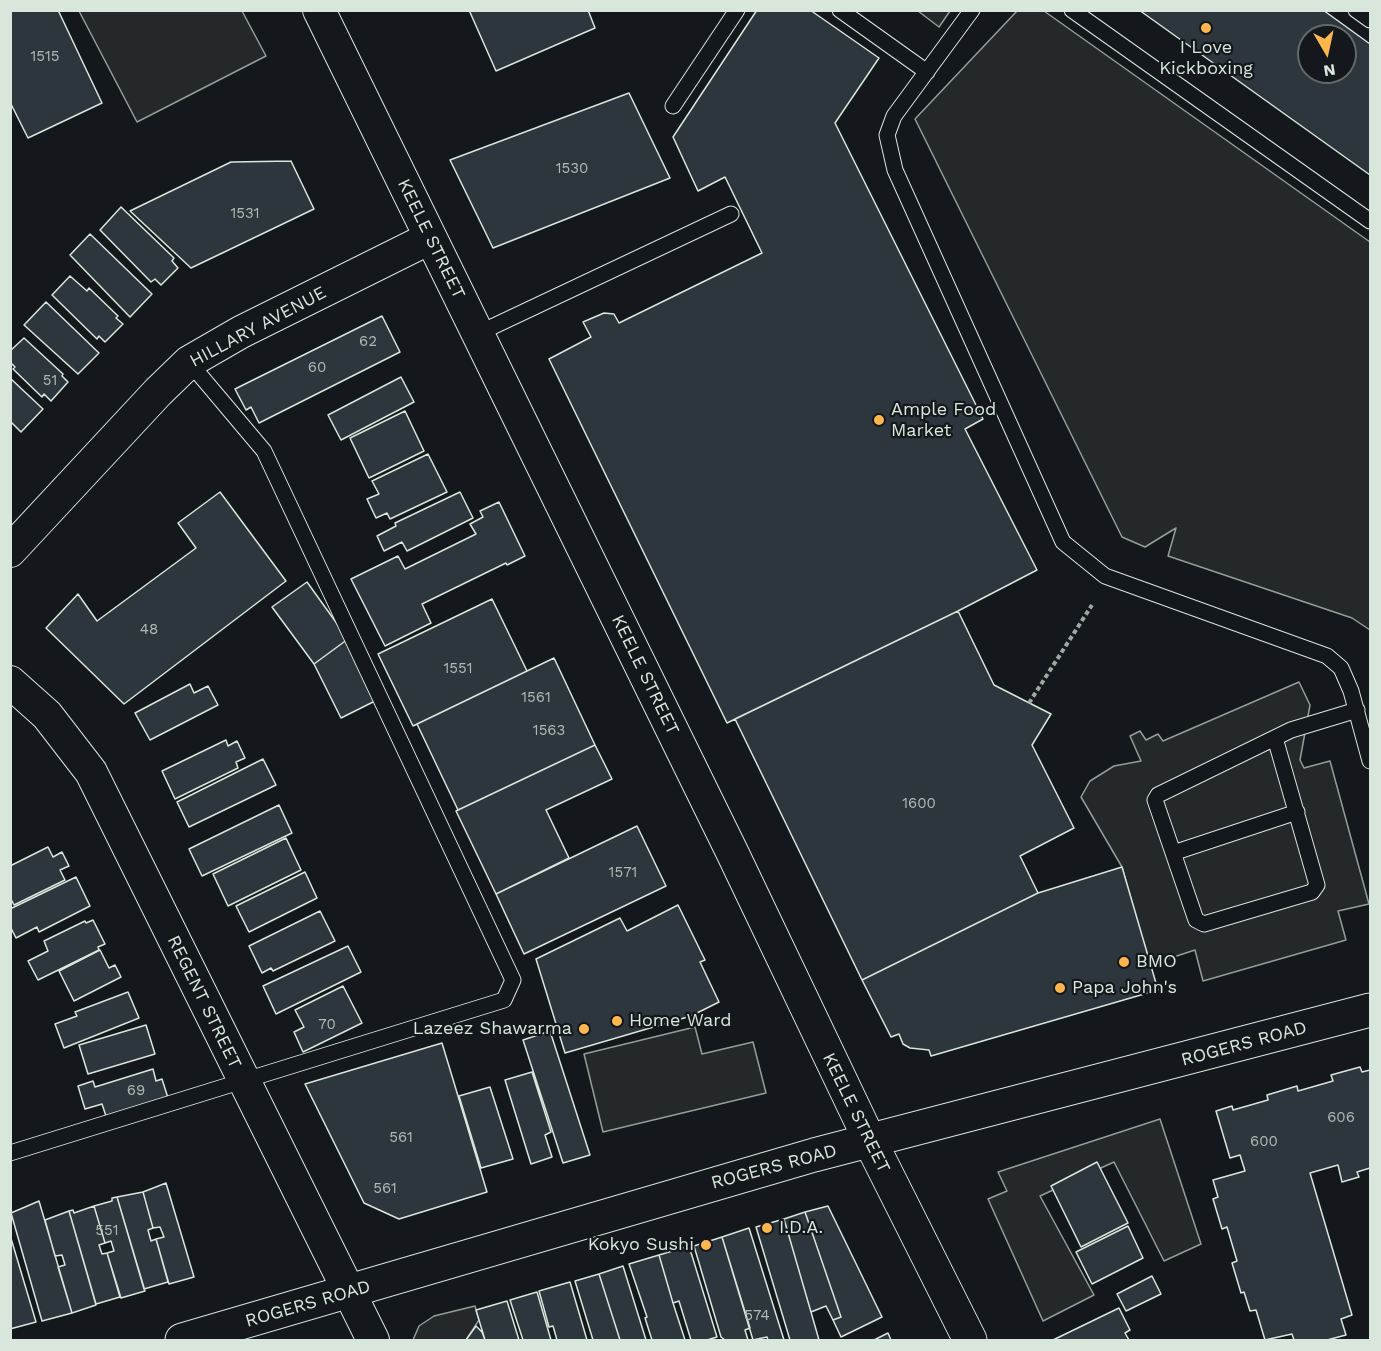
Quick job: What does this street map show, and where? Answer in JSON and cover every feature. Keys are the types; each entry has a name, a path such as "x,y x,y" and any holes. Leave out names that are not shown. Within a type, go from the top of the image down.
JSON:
{"main road":[{"name":"ROGERS ROAD","path":"182,1341 635,1206 870,1141 1371,1010"},
{"name":"KEELE STREET","path":"870,1141 970,1341"}],"street":[{"name":"KEELE STREET","path":"319,10 733,854 870,1141"},
{"name":"HILLARY AVENUE","path":"10,551 158,392 189,362 241,332 430,238"},
{"name":"REGENT STREET","path":"10,682 47,716 91,772 373,1341"}],"lane":[{"path":"673,106 737,10"},
{"path":"840,10 927,72"},
{"path":"972,10 894,116 887,135 895,170 1063,542 1105,576 1327,656 1341,668 1357,710 1371,761"},
{"path":"1072,10 1371,221"},
{"path":"1356,10 1371,21"},
{"path":"477,333 731,214"},
{"path":"10,1153 244,1083 504,1000 513,980 264,451 189,362"},
{"path":"1275,738 1317,885 1312,892 1204,924 1196,920 1155,800 1158,795 1291,730 1357,710"},
{"path":"1173,853 1297,812"}],"path":[{"path":"1029,703 1092,605"}],"shaded area":[{"path":"79,11 242,11 266,56 137,122"},
{"path":"918,11 950,11 939,27"},
{"path":"1017,11 1044,11 1370,242 1370,630 1352,618 1168,556 1176,528 1145,547 1122,537 915,119"},
{"path":"1299,682 1310,705 1300,760 1304,768 1330,761 1369,904 1338,911 1346,940 1203,981 1195,950 1149,965 1122,867 1081,797 1090,781 1114,766 1141,761 1130,736 1140,731 1146,740 1158,734 1163,741"},
{"path":"695,1027 702,1054 753,1042 766,1093 603,1132 584,1054"},
{"path":"1160,1119 1201,1244 1164,1261 1114,1162 1040,1196 1094,1295 1043,1321 988,1199 1007,1191 998,1172"},
{"path":"475,1306 479,1320 466,1340 413,1340 419,1326 434,1316"}],"building":[{"path":"10,10 58,10 102,103 28,138 10,102"},
{"path":"469,10 588,10 595,28 496,71"},
{"path":"757,10 810,10 879,58 835,123 983,419 965,429 1037,570 958,611 727,723 549,359 591,337 583,322 604,313 614,314 619,323 762,253 725,177 698,191 673,137"},
{"path":"1139,10 1323,10 1342,24 1297,24 1297,84 1357,84 1357,35 1370,44 1370,175"},
{"path":"629,93 670,178 493,248 450,160"},
{"path":"291,161 314,209 191,268 130,211 231,162"},
{"path":"121,207 174,258 172,261 178,268 161,285 155,279 151,282 100,230"},
{"path":"90,234 152,294 130,317 70,255"},
{"path":"70,276 87,291 89,288 118,316 116,318 123,324 105,342 99,336 97,339 52,295"},
{"path":"46,302 99,353 78,374 24,325"},
{"path":"382,316 400,352 259,423 251,407 246,410 235,389"},
{"path":"24,338 63,374 62,376 68,382 51,401 44,394 42,397 13,369 15,367 10,362 10,351"},
{"path":"401,377 414,402 341,440 328,415"},
{"path":"10,378 43,409 21,432 10,421"},
{"path":"405,411 424,451 369,478 350,438"},
{"path":"428,454 447,492 390,519 387,513 376,518 367,499 379,494 372,481"},
{"path":"220,492 286,581 124,704 46,628 78,594 97,621 196,548 178,523"},
{"path":"460,492 473,518 407,551 402,542 384,551 377,536 396,526 395,523"},
{"path":"499,502 525,556 422,604 431,623 385,646 351,579 398,556 405,569 476,534 470,524 483,517 480,511"},
{"path":"307,582 348,639 314,664 272,607"},
{"path":"492,599 527,671 413,726 378,654"},
{"path":"958,611 994,685 1051,714 1032,745 1074,828 1020,856 1038,893 862,980 735,719"},
{"path":"348,639 379,699 341,718 314,664"},
{"path":"554,658 595,745 458,810 417,724"},
{"path":"190,684 194,693 208,686 218,705 150,740 135,713"},
{"path":"226,740 228,746 237,741 245,758 236,762 238,768 175,799 162,771"},
{"path":"595,745 612,779 546,810 569,858 496,894 456,811"},
{"path":"263,759 276,785 189,827 177,802"},
{"path":"279,805 292,833 202,876 189,849"},
{"path":"637,826 666,886 524,954 496,894"},
{"path":"286,838 301,870 228,906 213,874"},
{"path":"48,847 53,857 62,852 69,866 60,870 65,880 14,905 10,897 10,866"},
{"path":"1122,867 1158,990 931,1056 929,1050 910,1048 903,1044 899,1034 891,1037 862,980 1038,893"},
{"path":"305,872 317,898 249,932 236,906"},
{"path":"76,877 90,906 39,932 37,927 16,938 10,926 10,909"},
{"path":"678,905 705,960 700,962 719,1002 691,1016 565,1053 536,959 620,918 627,931"},
{"path":"320,911 335,941 273,971 271,968 262,973 249,946"},
{"path":"93,920 105,944 98,947 99,950 38,980 28,961 48,951 44,941 85,921 86,923"},
{"path":"348,946 361,972 276,1014 263,986"},
{"path":"100,950 109,968 115,965 121,977 74,1001 59,971"},
{"path":"343,986 362,1023 303,1052 294,1032 304,1027 295,1010"},
{"path":"128,992 139,1018 64,1048 55,1024 77,1016 75,1012"},
{"path":"146,1025 155,1054 88,1074 79,1045"},
{"path":"550,1031 590,1155 563,1163 523,1040"},
{"path":"442,1043 487,1192 399,1219 364,1203 305,1084"},
{"path":"1360,1067 1362,1072 1370,1070 1370,1168 1357,1172 1359,1177 1342,1182 1338,1165 1310,1173 1352,1315 1341,1319 1346,1335 1327,1340 1294,1340 1292,1334 1265,1340 1256,1310 1250,1311 1244,1292 1241,1293 1232,1263 1237,1261 1227,1227 1222,1229 1213,1199 1218,1197 1213,1180 1245,1171 1240,1155 1230,1158 1216,1111 1232,1106 1233,1110 1268,1100 1267,1095 1297,1086 1298,1091 1333,1081 1331,1075"},
{"path":"153,1069 156,1081 162,1079 168,1098 106,1116 102,1104 85,1109 78,1086 93,1081 95,1087"},
{"path":"532,1072 551,1132 545,1135 552,1157 531,1164 505,1080"},
{"path":"490,1087 513,1159 481,1168 459,1096"},
{"path":"1097,1162 1128,1223 1081,1247 1051,1186"},
{"path":"166,1183 194,1277 169,1284 156,1239 164,1237 160,1227 153,1228 143,1192"},
{"path":"143,1192 153,1228 148,1230 151,1241 156,1239 168,1282 144,1289 117,1197"},
{"path":"117,1197 145,1291 121,1298 107,1253 114,1251 111,1241 105,1243 94,1206 112,1201 112,1198"},
{"path":"39,1201 72,1313 42,1321 11,1213"},
{"path":"94,1206 105,1243 99,1245 102,1254 107,1253 120,1297 96,1304 69,1211 73,1210 74,1213"},
{"path":"828,1206 882,1317 841,1337 833,1320 841,1317 805,1212"},
{"path":"69,1211 96,1305 72,1313 58,1267 65,1265 62,1255 55,1256 45,1220"},
{"path":"805,1212 841,1317 833,1320 826,1306 811,1312 784,1219"},
{"path":"784,1219 819,1340 790,1340 756,1227"},
{"path":"1128,1226 1143,1258 1092,1284 1076,1252"},
{"path":"749,1228 784,1340 768,1340 767,1337 753,1340 722,1237"},
{"path":"10,1235 36,1322 10,1329"},
{"path":"722,1237 750,1328 745,1330 748,1340 725,1340 721,1337 694,1246"},
{"path":"689,1246 717,1337 707,1340 691,1340 679,1301 673,1303 659,1255"},
{"path":"659,1255 685,1340 652,1340 645,1318 647,1317 629,1264"},
{"path":"623,1266 646,1340 620,1340 599,1274"},
{"path":"599,1274 620,1340 593,1340 575,1281"},
{"path":"1152,1276 1161,1294 1126,1311 1117,1294"},
{"path":"570,1282 587,1340 557,1340 553,1326 549,1327 539,1291"},
{"path":"537,1292 551,1340 523,1340 510,1300"},
{"path":"507,1301 519,1340 485,1340 476,1310"},
{"path":"1119,1308 1130,1330 1125,1333 1129,1340 1053,1340"},
{"path":"476,1326 482,1332 485,1340 466,1340"},
{"path":"888,1333 891,1340 874,1340"}],"place":[{"name":"I Love Kickboxing","path":"1206,28"},
{"name":"Ample Food Market","path":"879,420"},
{"name":"BMO","path":"1124,962"},
{"name":"Papa John's","path":"1060,988"},
{"name":"Home Ward","path":"617,1021"},
{"name":"Lazeez Shawarma","path":"584,1029"},
{"name":"I.D.A.","path":"767,1228"},
{"name":"Kokyo Sushi","path":"706,1245"}]}
